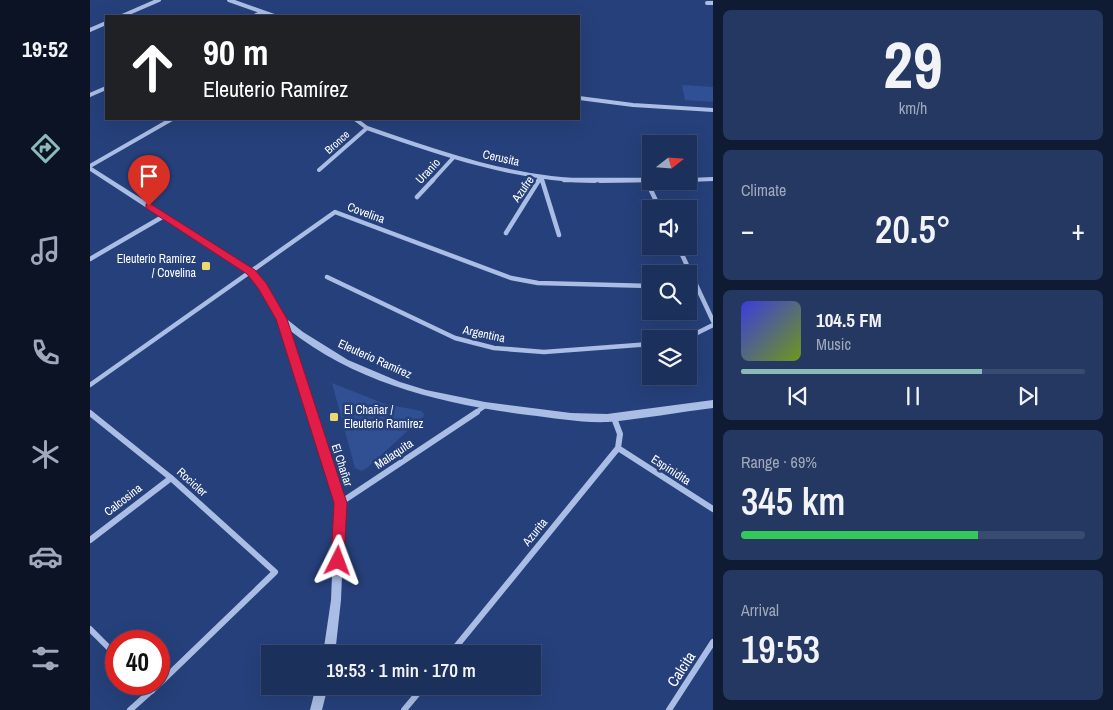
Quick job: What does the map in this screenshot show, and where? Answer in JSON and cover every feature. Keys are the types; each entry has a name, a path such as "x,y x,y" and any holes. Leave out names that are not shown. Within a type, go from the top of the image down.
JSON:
{"street":[{"path":"124,15 159,0"},
{"path":"229,0 270,15"},
{"path":"707,3 713,3"},
{"path":"257,15 262,13"},
{"path":"90,30 105,23"},
{"path":"90,95 105,88"},
{"path":"580,98 633,105 713,110"},
{"path":"90,167 170,120"},
{"name":"Cerusita","path":"356,120 367,128 453,158 541,177 585,181 642,180"},
{"name":"Bronce","path":"319,170 367,128"},
{"name":"Uranio","path":"418,197 453,158"},
{"name":"Eleuterio Ramírez","path":"90,167 251,272 262,286 281,319 321,348 370,374 426,393 486,406 571,417 614,418 713,404"},
{"name":"Azufre","path":"506,234 541,177"},
{"name":"Azufre","path":"541,177 559,235"},
{"path":"698,180 713,179"},
{"name":"Covelina","path":"90,385 335,212 511,278 538,283 642,286"},
{"path":"90,259 164,216"},
{"name":"Argentina","path":"327,277 455,338 494,348 544,352 642,345"},
{"path":"697,288 713,320"},
{"name":"El Chañar","path":"281,319 340,503 336,600 329,645"},
{"path":"697,333 713,325"},
{"name":"Malaquita","path":"340,503 486,406"},
{"name":"Rocicler","path":"90,413 170,478 275,572 170,673"},
{"path":"614,418 620,434 618,448"},
{"name":"Espinidita","path":"618,448 713,509"},
{"name":"Azurita","path":"457,645 618,448"},
{"name":"Calcosina","path":"90,540 170,478"},
{"path":"90,629 105,644"},
{"name":"Calcita","path":"669,710 713,642"},
{"path":"130,710 147,695"},
{"path":"316,710 320,695"},
{"path":"404,710 416,695"}],"shaded area":[{"path":"682,85 713,87 713,102 685,100"},
{"path":"332,383 385,404 421,411 424,414 423,417 362,471 355,468"}],"place":[{"name":"Eleuterio Ramírez / Covelina","path":"206,266"},
{"name":"El Chañar / Eleuterio Ramirez","path":"334,417"}],"route":[{"path":"149,206 251,272 262,286 281,319 340,503 338,561"}]}
